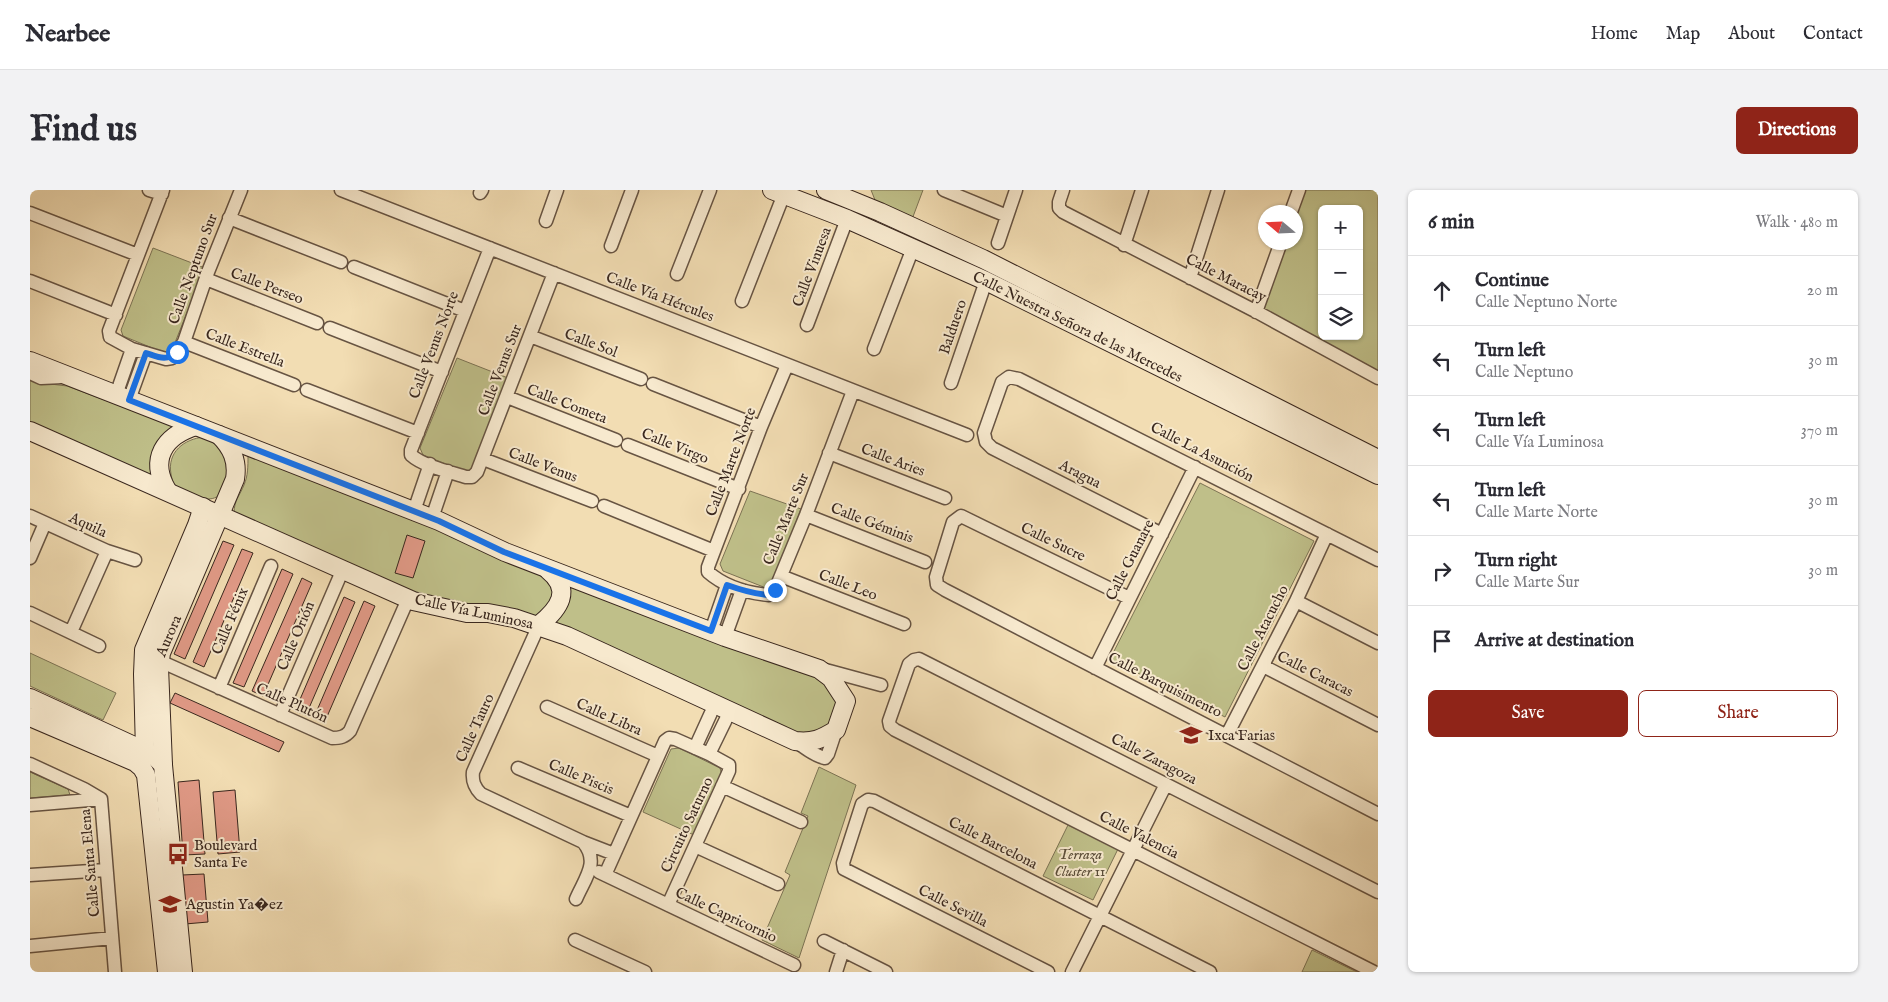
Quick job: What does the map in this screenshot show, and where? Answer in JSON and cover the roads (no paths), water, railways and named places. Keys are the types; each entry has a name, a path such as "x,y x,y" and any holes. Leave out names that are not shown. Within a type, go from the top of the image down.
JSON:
{"street":[{"name":"Calle Neptuno Sur","path":"146,353 166,359 172,358 184,342 206,279 241,190"},
{"name":"Calle Vía Hércules","path":"342,190 967,435"},
{"path":"546,221 557,190"},
{"path":"611,246 632,190"},
{"path":"677,274 710,190"},
{"path":"864,190 872,205 880,212"},
{"path":"944,190 1007,216"},
{"path":"998,243 1016,190"},
{"name":"Calle Maracay","path":"1063,190 1059,202 1059,208 1063,212 1256,312 1378,378"},
{"path":"1124,244 1142,190"},
{"path":"1190,278 1218,190"},
{"path":"1294,205 1299,190"},
{"path":"123,397 146,353 132,349 110,337 109,331 138,255 158,191"},
{"path":"742,301 778,192"},
{"name":"Calle Nuestra Señora de las Mercedes","path":"778,192 840,216 981,279 1339,448 1378,459"},
{"path":"816,206 834,192 840,216"},
{"name":"Calle Nuestra Señora de las Mercedes","path":"834,192 983,259 1339,448 1378,476"},
{"path":"30,213 138,255"},
{"name":"Calle Vinuesa","path":"807,326 840,216"},
{"path":"229,218 341,262"},
{"name":"Calle Venus Norte","path":"430,464 411,455 490,248"},
{"path":"874,350 913,248"},
{"path":"1256,312 1278,250"},
{"path":"981,279 983,259"},
{"path":"354,267 465,311"},
{"name":"Calle Venus Sur","path":"448,471 472,477 483,459 554,273"},
{"name":"Calle Perseo","path":"206,279 317,323"},
{"name":"Balduero","path":"951,383 981,279"},
{"path":"30,281 116,315"},
{"path":"330,328 442,372"},
{"name":"Calle Sol","path":"530,336 761,427"},
{"name":"Calle Estrella","path":"184,342 294,385"},
{"path":"123,397 132,349"},
{"path":"30,361 432,518 504,552 718,634 819,668 882,686"},
{"name":"Calle Marte Norte","path":"708,572 708,567 761,427 787,365"},
{"path":"30,373 41,378 71,377"},
{"name":"Aragua","path":"1009,377 1002,382 984,433 986,442 992,448 1162,534"},
{"name":"Calle La Asunción","path":"1009,377 1019,379 1378,560"},
{"path":"307,390 418,433"},
{"name":"Calle Marte Sur","path":"708,572 727,585 742,590 769,595 775,590 806,515 853,390"},
{"name":"Calle Cometa","path":"507,397 622,443"},
{"path":"167,490 159,469 161,455 173,436 196,426"},
{"name":"Calle Vía Luminosa","path":"30,430 408,599 467,613 488,613 539,626 567,636 795,741 810,742 836,730 846,701"},
{"path":"211,510 232,487 237,468 230,448 219,435"},
{"name":"Calle Virgo","path":"622,443 739,489"},
{"name":"Calle Aries","path":"829,453 945,498"},
{"name":"Calle Venus","path":"483,459 592,501"},
{"path":"414,511 430,464 448,471 432,518"},
{"name":"Calle Guanare","path":"1095,668 1196,467"},
{"path":"604,506 714,551"},
{"name":"Aurora","path":"145,751 151,658 163,646 211,510"},
{"name":"Calle Géminis","path":"806,515 926,562"},
{"name":"Aquila","path":"30,516 107,551 135,560"},
{"name":"Calle Barquisimento","path":"961,516 953,522 936,576 937,585 1378,814"},
{"name":"Calle Sucre","path":"961,516 1130,598"},
{"path":"30,558 45,523"},
{"name":"Calle Atacucho","path":"1227,735 1296,600 1327,534"},
{"path":"71,632 107,551"},
{"name":"Calle Fénix","path":"219,688 271,566"},
{"path":"539,626 556,610 562,592 560,583 547,568"},
{"name":"Calle Orión","path":"280,715 342,569"},
{"name":"Calle Leo","path":"781,576 904,624"},
{"path":"718,634 727,585"},
{"path":"718,634 742,590"},
{"name":"Calle Plutón","path":"151,658 332,738 340,738 346,736 353,723 408,599"},
{"path":"1296,600 1378,643"},
{"path":"30,614 99,646"},
{"name":"Calle Tauro","path":"539,626 473,772 472,780 475,788 481,794 583,842 614,854"},
{"name":"Aurora","path":"151,658 163,765"},
{"name":"Calle Zaragoza","path":"914,660 919,659 1378,892"},
{"name":"Calle Valencia","path":"914,660 909,664 889,721 890,726 895,730 1374,972"},
{"name":"Calle Caracas","path":"1263,666 1378,725"},
{"path":"819,668 831,678 846,701"},
{"path":"846,701 853,678"},
{"path":"30,698 145,751 163,765 183,972"},
{"name":"Calle Libra","path":"547,707 658,756"},
{"path":"695,748 722,708"},
{"path":"709,754 722,708"},
{"path":"30,717 135,762 146,775 167,972"},
{"name":"Circuito Saturno","path":"605,875 665,741 669,738 709,754 729,765 729,771 668,905"},
{"name":"Calle Santa Elena","path":"30,764 84,789 100,799 115,972"},
{"name":"Calle Piscis","path":"518,768 631,816"},
{"path":"1072,972 1166,784"},
{"path":"722,786 801,822"},
{"path":"30,805 100,799"},
{"name":"Calle Sevilla","path":"868,800 862,804 843,863 844,869 1048,972"},
{"name":"Calle Barcelona","path":"868,800 874,801 1210,972"},
{"path":"576,899 590,868 592,858 590,850 583,842"},
{"path":"695,846 778,884"},
{"name":"Calle Capricornio","path":"590,868 794,965"},
{"path":"30,875 106,870"},
{"path":"30,946 112,938"},
{"path":"575,940 645,972"},
{"path":"824,941 886,972"},
{"path":"836,972 843,950"},
{"path":"1374,972 1378,965"}],"place":[{"name":"Ixca Farias","path":"1191,735"},
{"name":"Boulevard Santa Fe","path":"178,854"},
{"name":"Agustin Ya�ez","path":"170,904"}],"park label":[{"name":"Terraza Cluster 11","path":"1080,862"}]}
